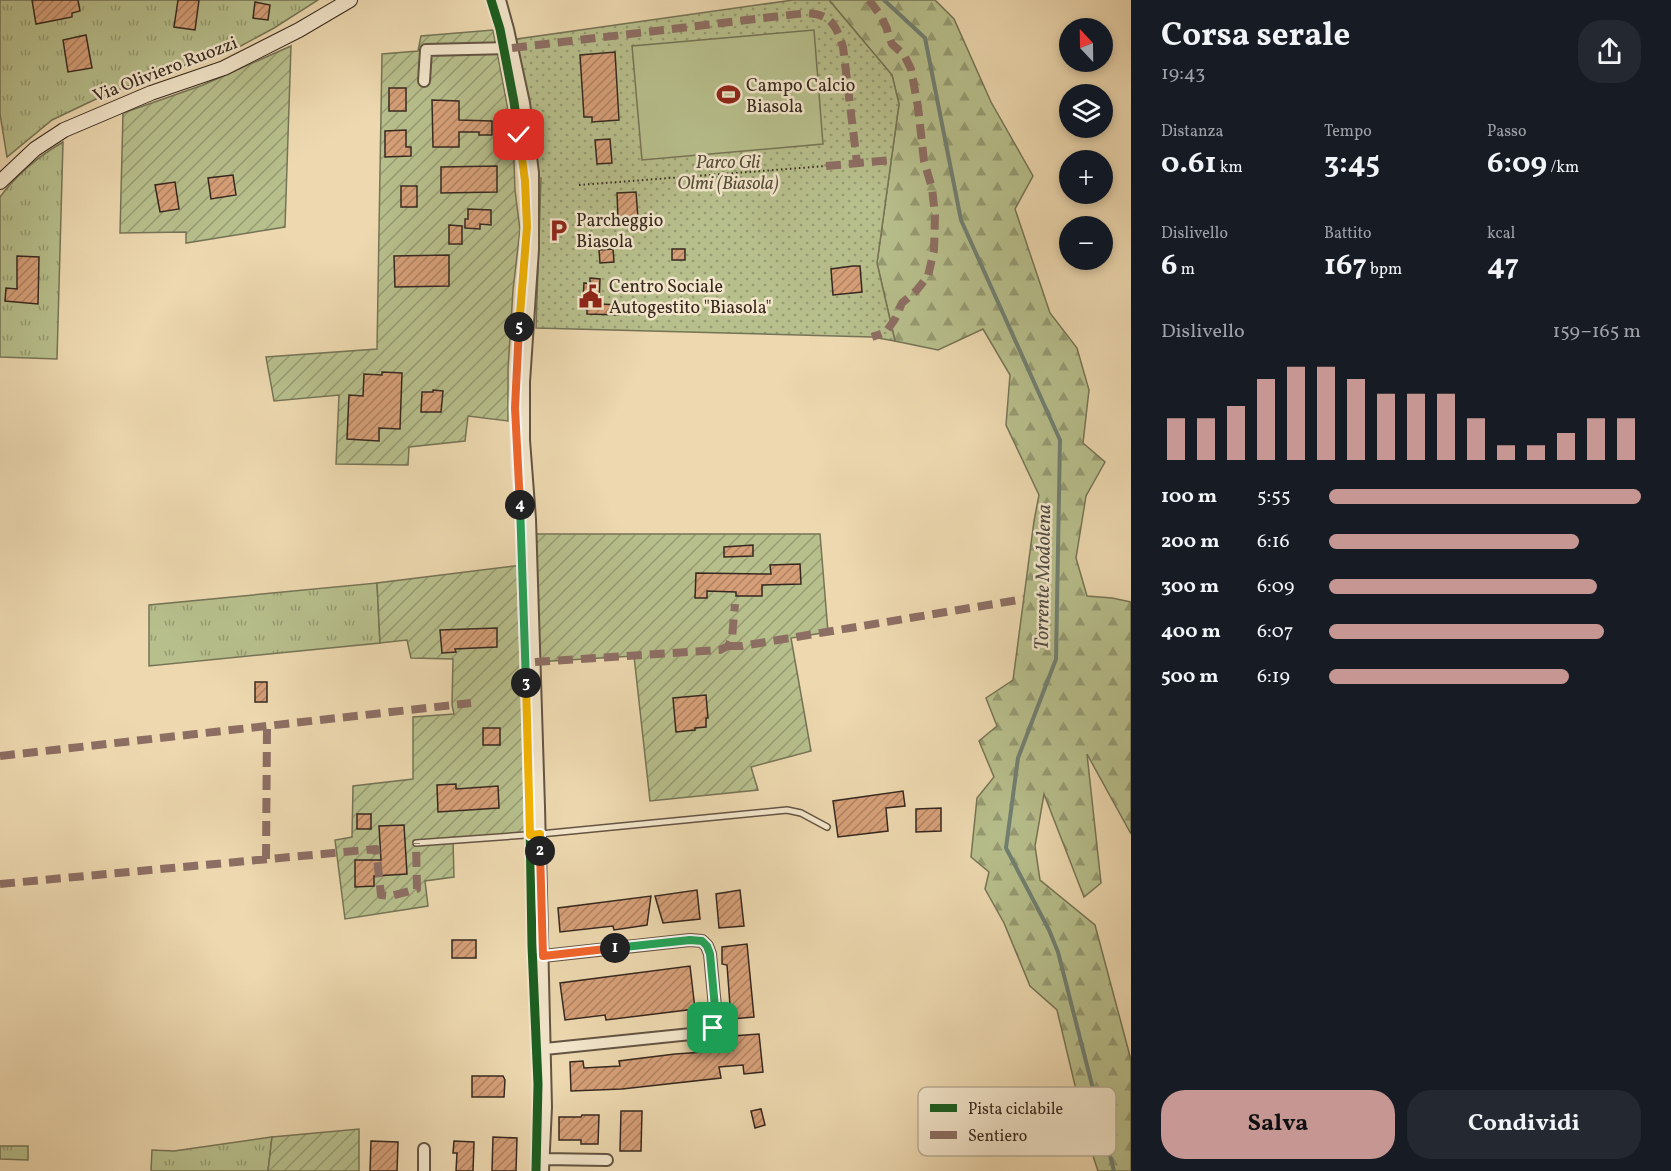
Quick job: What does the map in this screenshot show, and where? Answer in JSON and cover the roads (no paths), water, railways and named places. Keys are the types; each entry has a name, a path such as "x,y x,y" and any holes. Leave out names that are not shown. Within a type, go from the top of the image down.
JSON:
{"street":[{"name":"Via Oliviero Ruozzi","path":"0,182 35,149 64,130 151,93 224,68 299,30 350,0"},
{"path":"500,0 524,103 533,173 533,249 524,382 524,440 530,519 540,834 546,1107 543,1171"},
{"path":"424,81 426,50 512,48"},
{"path":"543,956 690,940 702,941 710,954 716,1018 713,1028 701,1033 545,1049"},
{"path":"424,1149 424,1171"},
{"path":"543,1159 608,1160"}],"lane":[{"path":"416,843 540,834 787,810 801,813 827,827"}],"waterway":[{"name":"Torrente Modolena","path":"884,0 925,38 961,220 1060,440 1056,659 1018,758 1006,848 1058,952 1093,1087"},
{"name":"Torrente Modolena","path":"1110,1156 1114,1171"}],"place":[{"name":"Campo Calcio Biasola","path":"728,95"},
{"name":"Parcheggio Biasola","path":"558,230"},
{"name":"Centro Sociale Autogestito \"Biasola\"","path":"591,296"}],"park label":[{"name":"Parco Gli Olmi (Biasola)","path":"728,172"}]}
